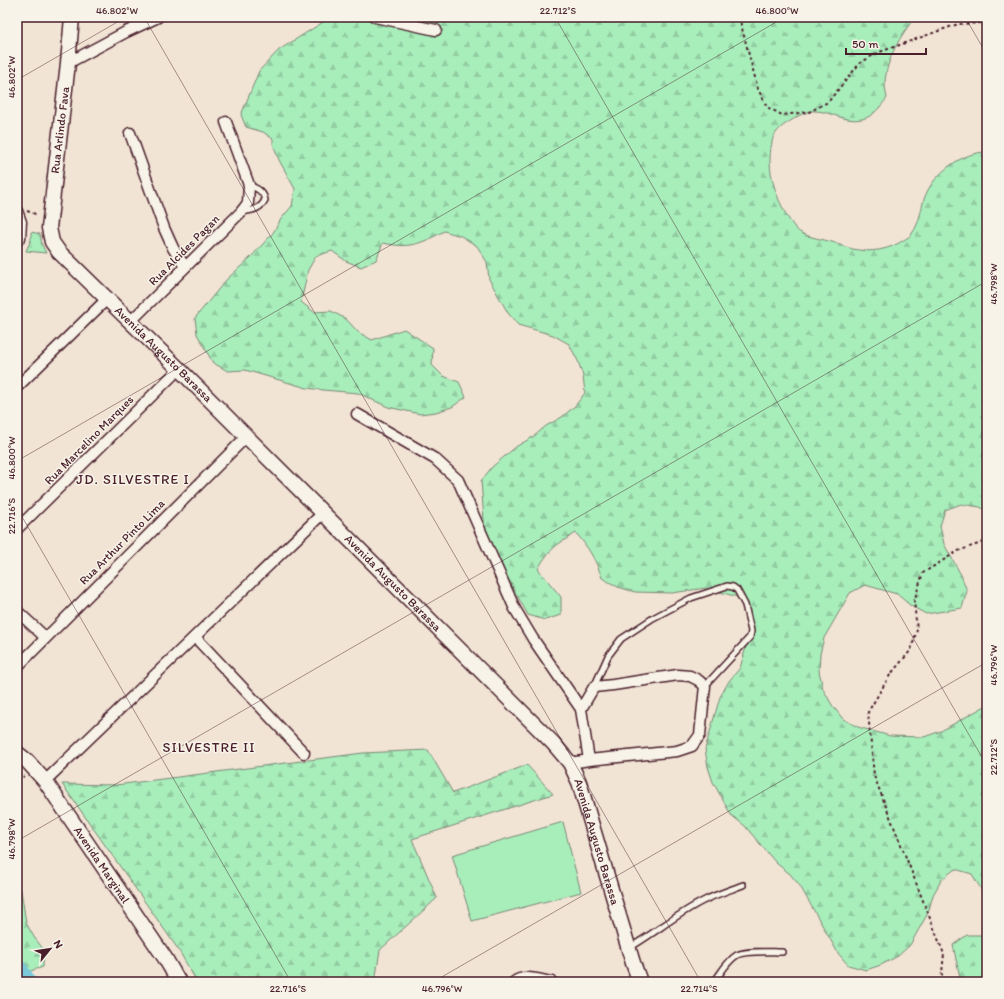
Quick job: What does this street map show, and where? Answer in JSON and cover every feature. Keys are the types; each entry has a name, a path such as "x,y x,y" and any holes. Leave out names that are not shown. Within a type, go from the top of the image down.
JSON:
{"street":[{"name":"Rua Arlindo Fava","path":"52,242 49,228 72,17"},
{"path":"68,63 126,32 158,17"},
{"path":"375,17 436,30"},
{"path":"226,122 249,190"},
{"path":"130,133 164,228 173,248 185,267"},
{"name":"Rua Alcides Pagan","path":"131,321 240,212 248,203 249,190"},
{"path":"17,240 20,238 21,211"},
{"name":"Avenida Augusto Barassa","path":"52,242 59,252 180,369 553,743 570,763 579,782 628,949 640,982"},
{"path":"17,387 108,298"},
{"name":"Rua Marcelino Marques","path":"17,529 180,369"},
{"path":"357,414 435,459 458,480 515,609 533,639 581,710 589,760"},
{"name":"Rua Arthur Pinto Lima","path":"17,667 45,637 247,436"},
{"path":"46,781 324,513"},
{"path":"17,611 45,637"},
{"path":"195,637 304,753"},
{"path":"570,763 677,751 692,746 700,735 705,686 690,676 678,675 613,686 594,687 581,710"},
{"name":"Avenida Marginal","path":"17,753 46,781 165,958 179,982"},
{"path":"514,982 517,979 523,978 552,982"}],"lane":[{"path":"240,212 258,208 265,200 264,194 260,190 249,190"},
{"path":"594,687 608,656 621,639 653,618 691,598 727,586 733,587 737,590 745,605 751,631 750,637 705,686"},
{"path":"628,949 650,937 683,913 706,900 743,885"},
{"path":"714,982 730,961 738,955 746,952 782,952"}],"path":[{"path":"739,17 758,89 767,107 782,115 809,112 828,102 860,63 877,53 958,24 987,23"},
{"path":"21,211 50,220"},
{"path":"941,982 944,954 874,776 868,712 890,675 911,650 917,630 914,601 923,573 958,551 987,541"}],"green space":[{"path":"331,17 915,17 900,39 891,56 885,83 887,98 876,111 866,118 856,120 827,113 809,111 779,129 772,140 770,154 770,167 774,187 783,209 799,232 810,237 834,242 844,247 873,251 893,246 911,235 915,230 925,195 945,169 970,155 987,152 987,511 980,507 961,504 945,510 940,526 944,544 961,575 967,591 962,608 926,614 911,606 897,594 865,585 850,593 824,638 820,654 819,671 823,689 832,705 843,719 858,727 890,736 924,737 941,731 987,705 987,893 984,894 972,874 955,869 942,879 933,895 928,913 910,945 898,956 881,965 866,970 848,965 838,953 800,886 790,874 776,863 745,826 731,815 713,782 708,767 705,749 720,697 729,681 740,668 750,633 750,615 741,598 706,588 672,593 635,592 618,587 602,578 591,554 576,533 554,548 546,556 538,569 561,597 561,615 545,620 528,615 500,565 495,550 485,533 481,481 492,467 517,446 562,417 575,406 585,393 583,376 578,361 569,344 553,335 518,325 508,313 489,279 487,262 477,246 461,236 444,231 415,244 392,245 383,243 376,260 361,267 346,261 332,251 316,256 308,270 301,302 314,312 331,311 346,319 358,332 372,340 404,329 433,348 432,365 443,376 459,382 466,397 452,407 436,412 420,414 388,407 358,393 307,388 245,370 228,371 213,363 197,334 195,318 226,280 251,257 273,233 281,219 292,206 295,189 279,160 273,144 273,139 263,132 246,127 241,115 259,71 279,50"},
{"path":"31,232 40,234 42,245 46,253 26,251 31,240"},
{"path":"428,750 453,793 527,765 553,794 412,839 437,898 380,950 375,982 197,982 178,949 62,784 116,785 363,753"},
{"path":"563,822 581,892 472,921 452,855"},
{"path":"17,890 21,890 26,923 44,950 43,967 27,972 17,961"},
{"path":"967,935 987,936 987,982 961,982 953,945"}],"waterway":[{"path":"17,968 27,982"}],"district":[{"name":"JD. SILVESTRE I","path":"133,479"},
{"name":"SILVESTRE II","path":"209,747"}]}
